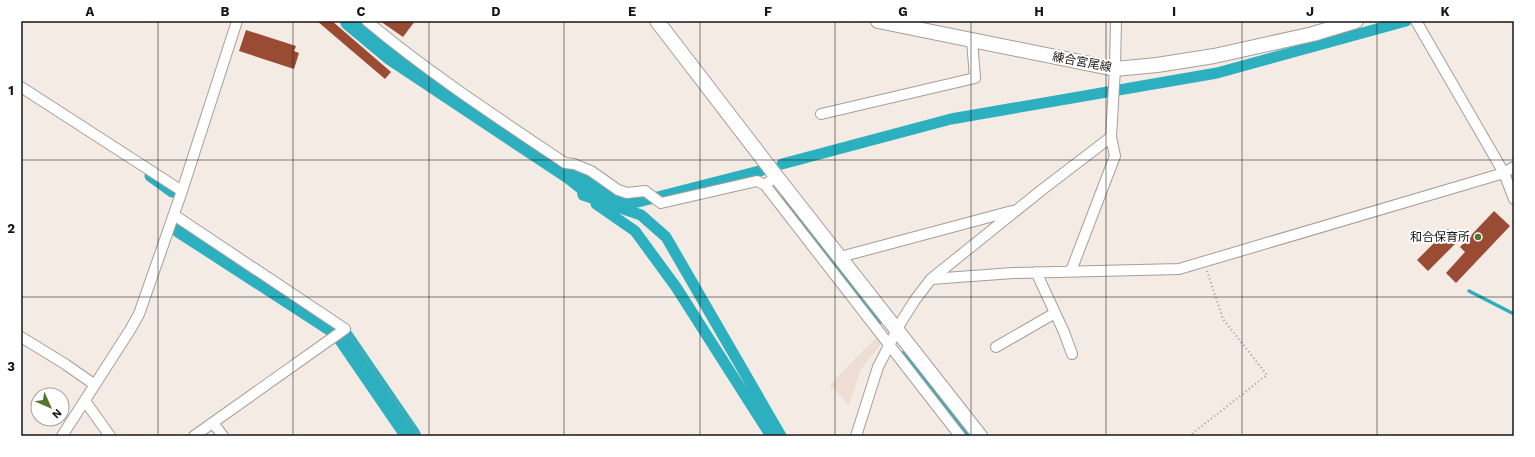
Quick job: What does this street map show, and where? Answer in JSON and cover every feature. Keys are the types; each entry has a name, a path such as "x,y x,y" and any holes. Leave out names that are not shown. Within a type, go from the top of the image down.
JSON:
{"street":[{"path":"62,436 139,314 182,191 237,21"},
{"path":"367,21 446,82 565,163 574,164 590,171 618,190 627,192 645,191 661,203 757,181 765,185 960,436"},
{"path":"657,21 776,176 980,436"},
{"name":"練合宮尾線","path":"878,21 1115,69 1157,65 1214,56 1313,34 1356,21"},
{"path":"1071,272 1115,156 1111,137 1116,21"},
{"path":"1416,21 1504,173 1514,199"},
{"path":"821,114 975,78 972,40"},
{"path":"21,87 182,191"},
{"path":"856,436 878,367 897,330 915,300 931,279 1016,210 1111,137"},
{"path":"931,279 1036,272 1179,269 1504,173 1514,167"},
{"path":"765,185 776,176"},
{"path":"840,257 1016,210"},
{"path":"174,214 345,329 194,436"},
{"path":"1036,272 1064,332 1072,354"},
{"path":"996,347 1055,313"},
{"path":"21,337 65,364 95,385"},
{"path":"85,401 110,436"},
{"path":"213,423 223,436"}],"path":[{"path":"1189,436 1267,375 1223,319 1204,262"},
{"path":"345,329 420,436"}],"shaded area":[{"path":"876,338 881,344 861,369 849,405 830,385"}],"building":[{"path":"317,21 332,21 391,72 385,79"},
{"path":"380,21 415,21 403,37"},
{"path":"246,30 296,46 294,51 299,53 294,69 239,51"},
{"path":"1494,211 1510,226 1456,283 1446,273 1465,252 1460,247"},
{"path":"1448,229 1459,240 1428,271 1417,260"}],"waterway":[{"path":"350,21 392,56 581,183 601,194"},
{"path":"782,164 951,119 1217,73 1406,21"},
{"path":"601,194 638,202 763,170"},
{"path":"150,176 172,192"},
{"path":"581,183 583,195 641,215 666,237 781,436"},
{"path":"784,201 877,320"},
{"path":"596,204 635,231 676,287 771,436"},
{"path":"180,228 339,331 411,436"},
{"path":"1469,291 1514,314"},
{"path":"905,356 967,436"}],"place":[{"name":"和合保育所","path":"1478,237"}]}
